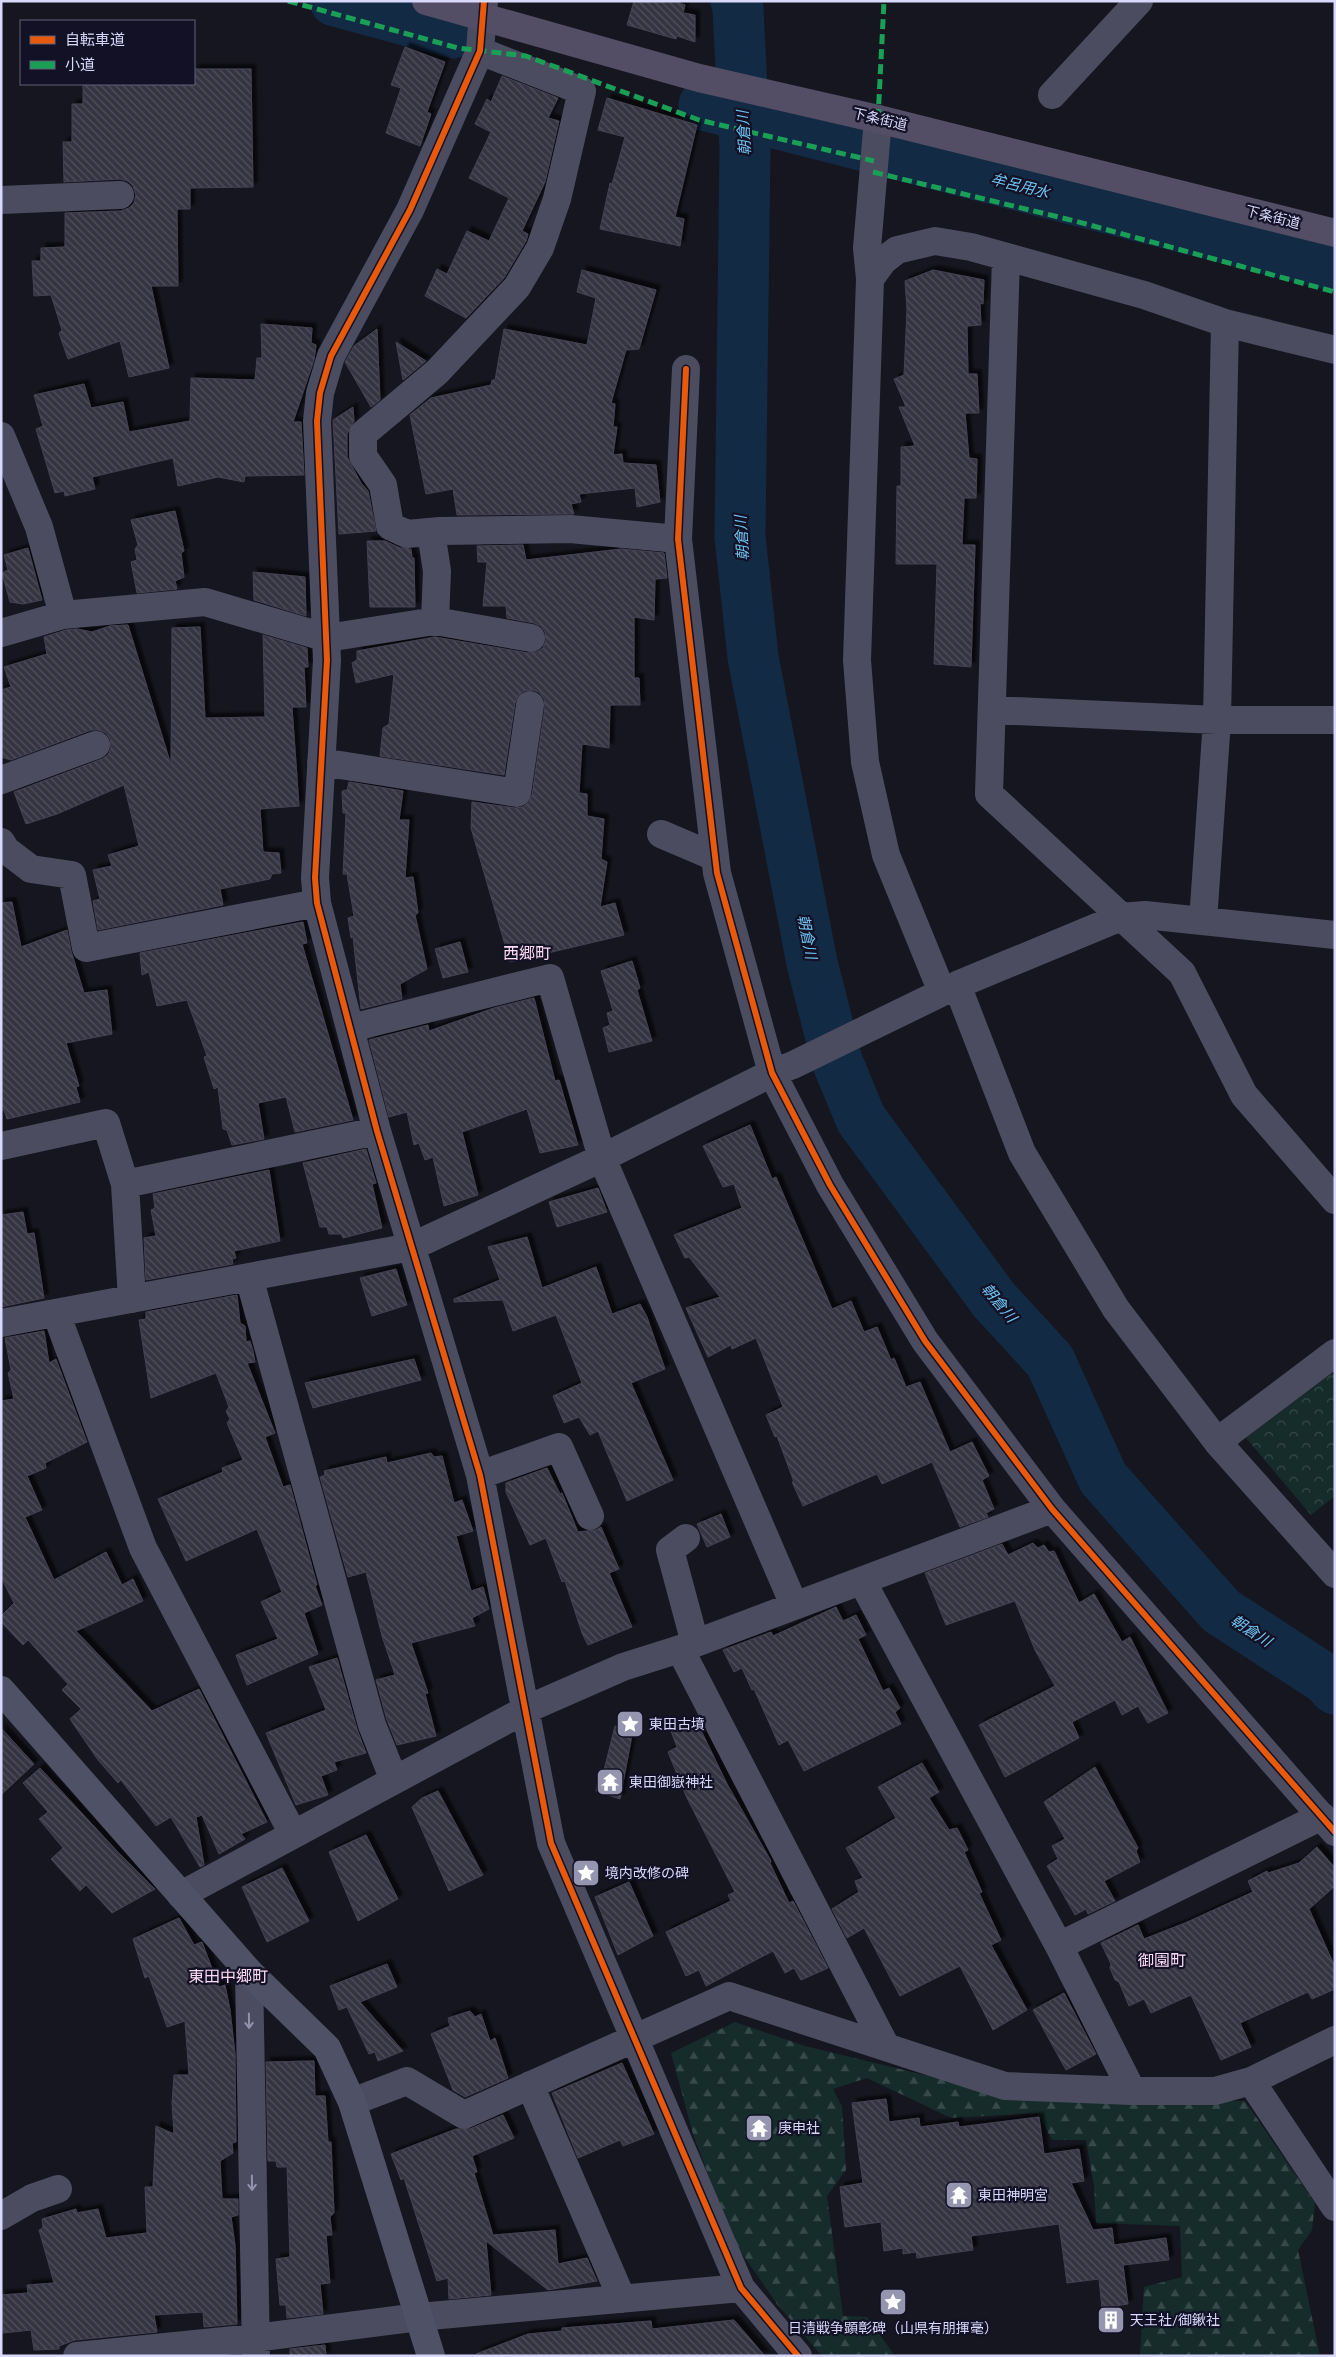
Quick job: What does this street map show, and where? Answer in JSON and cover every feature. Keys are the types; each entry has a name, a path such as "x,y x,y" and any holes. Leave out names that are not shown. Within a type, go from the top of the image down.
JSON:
{"main road":[{"name":"下条街道","path":"426,1 483,9 699,78 878,120 1335,233"}],"street":[{"path":"1052,95 1139,1"},
{"path":"483,9 480,50 410,210 331,356 320,393 316,421 327,638 315,878 317,903 377,1131 480,1475 550,1843 741,2288 798,2356"},
{"path":"480,50 582,91 557,199 540,248 517,287 437,372 363,434 363,456 383,485 390,526 407,534 570,529 678,539"},
{"path":"878,120 867,248 870,279 857,660 865,762 886,855 942,992 1022,1153 1116,1309 1220,1444 1335,1574"},
{"path":"1,200 120,195"},
{"path":"870,279 882,260 897,250 935,241 971,247 1144,295 1225,323 1335,350"},
{"path":"1006,258 988,794 1182,974 1244,1095 1335,1200"},
{"path":"1203,921 1217,720 1225,323"},
{"path":"686,370 678,539 717,874 783,1069 830,1185 925,1341 1052,1509 1328,1824 1059,1946"},
{"path":"1,436 39,527 63,615"},
{"path":"431,532 437,571 435,621"},
{"path":"1,633 63,615 206,602 327,638 435,621 531,638"},
{"path":"321,762 517,793 530,705"},
{"path":"992,710 1217,720 1335,720"},
{"path":"1,780 96,745"},
{"path":"661,834 715,857"},
{"path":"1,842 6,850 31,869 72,875 86,948 317,903"},
{"path":"1,1323 411,1247 602,1158 942,992 1121,917 1145,915 1335,935"},
{"path":"351,1028 550,978 602,1158 794,1605"},
{"path":"1,1146 106,1123 124,1184 132,1299"},
{"path":"124,1184 377,1131"},
{"path":"249,1277 372,1724 394,1780"},
{"path":"56,1313 144,1548 294,1834"},
{"path":"1220,1444 1230,1432 1335,1353"},
{"path":"480,1475 559,1447 590,1516"},
{"path":"181,1895 526,1710 623,1667 687,1646 1052,1509"},
{"path":"686,1538 670,1550 687,1646 885,2045"},
{"path":"862,1581 1059,1946 1132,2091"},
{"path":"1,1690 11,1713 181,1895 249,1972 327,2048 352,2102 431,2356"},
{"path":"249,1972 255,2347"},
{"path":"352,2102 407,2081 464,2115 729,1996 885,2045 1005,2086 1132,2091 1215,2091 1251,2080 1335,2040"},
{"path":"1251,2080 1335,2207"},
{"path":"530,2085 622,2299"},
{"path":"1,2216 32,2198 58,2189"},
{"path":"77,2356 255,2347 420,2317 741,2288"}],"green space":[{"path":"1332,1373 1335,1376 1335,1496 1311,1515 1246,1438"},
{"path":"735,2022 805,2046 1011,2096 1043,2099 1245,2101 1315,2203 1312,2230 1298,2250 1320,2356 1140,2356 1144,2287 1182,2277 1180,2226 1096,2223 1094,2186 1086,2140 1052,2140 1038,2113 951,2118 867,2078 833,2089 842,2107 846,2170 827,2196 843,2316 867,2317 895,2356 822,2356 777,2304 732,2239 693,2134 671,2053"}],"building":[{"path":"634,1 674,1 685,5 683,13 695,15 695,42 677,36 676,39 627,25"},
{"path":"405,47 445,62 427,112 431,114 420,146 386,133 401,88 391,85"},
{"path":"195,69 251,69 253,187 190,188 190,209 177,209 178,286 151,286 169,368 129,377 120,341 68,359 59,333 62,330 51,295 34,296 32,261 41,261 41,248 65,247 65,213 121,211 129,208 134,203 136,195 133,186 128,181 120,179 64,182 63,142 72,142 72,104 83,104 83,85 195,85"},
{"path":"502,76 558,98 548,118 559,121 545,182 522,231 528,234 526,241 504,278 466,318 425,296 437,269 447,274 467,231 489,241 509,198 469,178 491,132 475,124 487,99 491,102"},
{"path":"607,98 697,125 675,217 684,219 680,246 600,229 610,183 612,184 625,137 598,130"},
{"path":"582,270 656,290 639,349 626,350 611,403 615,404 613,427 617,427 613,455 622,454 623,463 656,465 660,502 637,507 635,488 579,494 581,502 571,504 574,514 457,515 453,489 426,494 410,415 431,398 491,385 492,380 495,380 504,329 587,345 596,298 577,292"},
{"path":"933,270 984,280 983,304 980,303 981,325 967,326 968,374 977,374 979,413 965,413 969,458 977,459 976,498 964,498 962,545 975,545 971,667 934,664 937,564 896,564 897,486 901,486 901,447 915,446 899,407 906,407 894,379 904,375 907,310 905,281"},
{"path":"261,324 312,328 311,343 316,345 314,360 293,422 301,422 304,475 245,476 244,482 218,477 178,486 173,458 92,477 95,489 65,496 64,491 55,493 36,429 43,426 34,395 84,384 91,408 123,402 129,432 190,421 191,378 255,380 257,358 262,358"},
{"path":"377,329 380,400 371,407 345,362 354,346"},
{"path":"396,342 426,361 403,380"},
{"path":"353,407 354,421 347,434 347,457 361,483 368,491 376,531 339,534 333,420"},
{"path":"175,511 184,551 181,553 184,577 175,581 177,589 137,593 131,562 137,560 135,549 138,545 131,520"},
{"path":"367,541 385,541 400,548 411,549 412,558 414,558 415,607 370,607"},
{"path":"523,545 526,560 621,549 664,553 667,578 655,579 654,620 634,617 634,678 639,678 640,705 610,705 609,748 582,744 579,793 587,794 587,816 604,819 601,859 607,862 600,907 615,903 624,935 510,962 471,828 472,802 515,808 523,807 529,802 532,795 545,707 544,699 539,692 532,690 524,691 518,696 515,703 504,775 380,756 383,728 389,724 394,674 356,683 352,663 357,660 357,651 435,637 528,653 537,652 543,648 546,640 545,632 541,626 507,618 506,606 483,606 487,562 478,562 477,546"},
{"path":"28,548 42,600 23,604 10,602 2,573 8,570 4,555"},
{"path":"253,572 305,577 306,616 254,600"},
{"path":"128,625 171,765 172,628 200,627 205,718 265,717 263,635 307,648 308,667 304,667 306,707 292,707 299,806 260,809 263,852 279,853 281,873 272,874 270,879 220,889 223,905 98,930 93,901 100,899 93,870 112,866 108,855 139,846 124,785 57,814 26,824 14,792 102,759 108,755 111,748 110,739 106,733 99,730 91,730 11,760 1,757 1,690 11,687 4,667 47,654 44,637 66,630 77,629 92,632 110,626"},
{"path":"349,782 403,791 399,820 409,820 405,878 413,877 418,913 415,915 427,969 400,984 402,999 361,1009 353,937 351,938 348,918 354,916 347,874 343,874 346,813 343,813 342,791 347,790"},
{"path":"12,902 21,947 67,930 71,951 84,993 107,990 112,1034 66,1043 79,1086 76,1087 80,1102 7,1119 4,1110 1,1110 1,903"},
{"path":"303,922 307,943 302,944 353,1120 295,1132 286,1097 258,1103 264,1139 232,1145 227,1130 223,1129 218,1087 214,1089 204,1057 207,1056 187,1000 157,1006 149,972 142,975 140,953"},
{"path":"460,942 468,972 443,978 435,949"},
{"path":"632,961 640,988 637,990 652,1041 609,1052 603,1028 610,1025 607,1013 613,1011 601,971"},
{"path":"534,998 555,1081 559,1080 578,1145 540,1153 527,1109 462,1132 478,1195 444,1206 433,1157 425,1160 419,1143 414,1145 407,1112 389,1117 369,1040 428,1025 429,1031 494,1008"},
{"path":"750,1125 772,1179 776,1177 832,1309 851,1301 864,1332 877,1327 891,1360 894,1358 906,1387 920,1382 950,1452 972,1442 989,1476 982,1480 994,1509 986,1513 988,1517 960,1527 932,1462 882,1484 877,1474 803,1506 792,1482 794,1482 777,1436 775,1437 766,1415 783,1407 756,1338 732,1349 731,1345 708,1357 686,1308 720,1297 689,1257 685,1258 674,1235 742,1208 734,1184 723,1187 703,1146"},
{"path":"366,1149 376,1183 372,1184 382,1228 343,1238 341,1234 329,1234 327,1227 320,1227 303,1163"},
{"path":"269,1170 280,1241 234,1251 236,1258 232,1259 233,1264 146,1280 144,1238 156,1236 151,1210 155,1208 153,1194"},
{"path":"598,1188 607,1212 557,1227 549,1202"},
{"path":"23,1212 27,1234 34,1233 44,1298 1,1307 1,1215"},
{"path":"527,1237 542,1288 596,1267 612,1314 640,1304 647,1317 665,1369 631,1383 673,1480 627,1501 598,1431 590,1435 579,1417 564,1423 553,1396 582,1383 556,1315 513,1331 503,1300 454,1302 454,1299 500,1280 488,1247"},
{"path":"396,1269 407,1305 372,1316 360,1278"},
{"path":"237,1295 240,1323 245,1326 246,1342 250,1341 255,1362 247,1363 275,1433 265,1437 283,1487 290,1485 317,1585 315,1586 322,1605 304,1613 318,1654 247,1685 236,1655 278,1639 261,1602 282,1592 257,1529 186,1561 158,1499 223,1472 222,1468 243,1460 227,1423 230,1419 226,1411 229,1407 216,1373 151,1398 139,1320 146,1319 146,1312"},
{"path":"44,1331 49,1363 56,1359 87,1442 45,1463 46,1468 27,1476 42,1510 25,1517 54,1580 106,1552 122,1585 133,1579 143,1601 76,1631 152,1711 199,1689 267,1822 241,1834 245,1839 219,1854 202,1815 196,1817 204,1865 200,1867 171,1817 156,1826 121,1780 118,1783 98,1760 70,1719 81,1709 62,1690 68,1684 28,1640 23,1645 1,1622 1,1616 14,1603 1,1577 1,1401 14,1399 8,1373 11,1370 5,1338"},
{"path":"414,1359 421,1380 313,1408 305,1383"},
{"path":"431,1453 434,1457 442,1456 454,1503 462,1500 473,1531 456,1536 471,1591 483,1587 489,1609 472,1618 475,1626 411,1643 428,1693 425,1694 436,1736 397,1745 387,1720 376,1680 395,1675 382,1636 366,1572 348,1577 320,1477 325,1475 324,1471 386,1457 387,1463"},
{"path":"547,1468 560,1494 562,1493 578,1532 596,1530 601,1527 619,1569 609,1573 632,1627 588,1645 582,1633 565,1581 562,1582 546,1538 530,1545 506,1492 506,1483"},
{"path":"721,1514 730,1537 707,1547 697,1524"},
{"path":"1033,1543 1038,1548 1044,1545 1049,1552 1054,1551 1079,1603 1094,1594 1122,1642 1130,1637 1168,1713 1148,1723 1138,1706 1122,1715 1115,1700 1072,1722 1079,1738 1005,1777 979,1725 1055,1686 1035,1650 1015,1601 946,1625 925,1573 1002,1544 1008,1555"},
{"path":"836,1607 843,1621 856,1615 866,1635 858,1639 883,1691 889,1688 900,1708 895,1712 901,1724 804,1771 788,1740 779,1745 754,1689 752,1690 742,1668 734,1672 723,1650 771,1632 773,1636"},
{"path":"337,1658 357,1729 366,1753 334,1762 337,1770 321,1776 328,1795 296,1805 266,1733 326,1710 309,1667"},
{"path":"696,1720 727,1784 771,1861 770,1863 789,1903 793,1901 828,1968 801,1980 794,1968 785,1973 773,1951 706,1986 699,1970 686,1976 666,1932 731,1901 728,1895 735,1892 686,1796 668,1752 677,1747 671,1731"},
{"path":"615,1726 633,1730 620,1799 596,1791 600,1769 604,1770"},
{"path":"1,1728 34,1764 1,1795"},
{"path":"922,1763 939,1792 929,1798 949,1830 957,1828 968,1850 964,1852 982,1892 979,1893 1001,1940 991,1945 1027,2010 993,2030 960,1966 900,1996 864,1928 847,1938 832,1909 859,1892 855,1881 863,1878 846,1848 896,1818 878,1787"},
{"path":"1095,1767 1138,1848 1136,1851 1140,1862 1104,1881 1115,1901 1088,1914 1086,1909 1075,1915 1047,1866 1058,1859 1052,1846 1065,1839 1044,1802"},
{"path":"40,1768 155,1889 112,1913 86,1885 80,1891 51,1859 63,1848 39,1819 48,1812 23,1783"},
{"path":"438,1791 483,1875 449,1891 412,1807 422,1798"},
{"path":"366,1835 398,1899 358,1921 329,1852"},
{"path":"1317,1847 1335,1868 1335,1886 1309,1909 1335,1967 1335,1989 1312,1999 1308,1992 1240,2023 1251,2047 1221,2060 1191,1995 1151,2013 1144,1999 1129,2006 1119,1982 1115,1980 1110,1968 1111,1964 1101,1943 1138,1925 1144,1939 1185,1923 1253,1892 1248,1881 1267,1871 1268,1873 1299,1863"},
{"path":"282,1868 309,1921 267,1942 242,1887"},
{"path":"629,1882 653,1936 618,1955 595,1897"},
{"path":"179,1918 194,1945 202,1942 219,1987 225,1985 230,2010 235,2054 236,2142 232,2143 233,2153 220,2161 222,2199 238,2199 238,2215 231,2217 235,2245 237,2324 204,2327 203,2312 154,2315 157,2332 75,2340 59,2346 59,2349 34,2350 31,2330 3,2333 1,2295 28,2293 27,2285 54,2283 39,2230 43,2228 42,2219 76,2209 77,2213 98,2209 106,2238 147,2233 145,2187 153,2187 156,2126 174,2134 172,2103 174,2075 189,2075 185,2021 167,2027 149,1976 145,1978 133,1939"},
{"path":"387,1964 397,1987 360,2002 403,2051 378,2061 375,2052 369,2054 347,2007 339,2010 330,1986"},
{"path":"1064,1993 1096,2054 1066,2070 1033,2010"},
{"path":"470,2011 475,2017 481,2014 490,2041 495,2038 508,2078 465,2097 453,2090 431,2034 450,2026 448,2018"},
{"path":"314,2061 315,2096 325,2096 328,2142 331,2142 334,2213 330,2217 332,2235 326,2235 330,2283 320,2284 323,2314 287,2318 286,2305 280,2305 276,2259 290,2257 287,2167 277,2167 276,2161 268,2161 266,2062"},
{"path":"622,2063 654,2134 623,2146 620,2140 578,2158 552,2093"},
{"name":"東田神明宮","path":"886,2099 889,2122 919,2118 920,2127 958,2122 959,2127 1039,2117 1044,2154 1079,2149 1084,2181 1071,2183 1093,2230 1112,2228 1114,2245 1166,2238 1169,2260 1123,2265 1128,2304 1102,2308 1099,2279 1067,2283 1059,2224 971,2236 973,2250 917,2258 916,2252 903,2254 903,2248 884,2251 881,2222 845,2227 840,2187 863,2183 852,2103"},
{"path":"503,2115 514,2138 472,2156 477,2172 474,2173 493,2235 555,2230 558,2264 587,2258 597,2281 548,2290 486,2241 491,2295 449,2299 448,2278 437,2281 404,2178 401,2180 391,2154 456,2129 470,2129"},
{"path":"734,2320 765,2356 476,2354 528,2334 562,2331 562,2328 651,2321 652,2329"},
{"path":"325,2345 326,2356 290,2356 290,2349"}],"waterway":[{"name":"牟呂用水","path":"335,1 453,33"},
{"name":"朝倉川","path":"736,1 738,8 745,149 740,537 753,657 812,963 837,1061 861,1119 994,1300 1050,1361 1103,1478 1221,1611 1327,1680 1335,1689"},
{"name":"牟呂用水","path":"704,105 1335,266"}],"marked path":[{"path":"288,1 458,48 526,56 699,120 874,161"},
{"path":"878,119 884,1"},
{"path":"873,172 1075,221 1335,292"}],"cycle path":[{"path":"484,1 480,51 410,210 331,356 320,393 317,421 327,660 315,878 317,903 377,1131 480,1475 551,1843 741,2288 798,2356"},
{"path":"686,369 678,539 717,873 772,1073 830,1185 925,1341 1052,1509 1335,1832"}],"place":[{"name":"東田古墳","path":"630,1724"},
{"name":"東田御嶽神社","path":"610,1782"},
{"name":"境内改修の碑","path":"586,1873"},
{"name":"庚申社","path":"759,2128"},
{"name":"東田神明宮","path":"959,2195"},
{"name":"日清戦争顕彰碑（山県有朋揮毫）","path":"893,2302"},
{"name":"天王社/御鍬社","path":"1111,2320"}],"district":[{"name":"西郷町","path":"527,953"},
{"name":"御園町","path":"1162,1960"},
{"name":"東田中郷町","path":"228,1976"}]}
